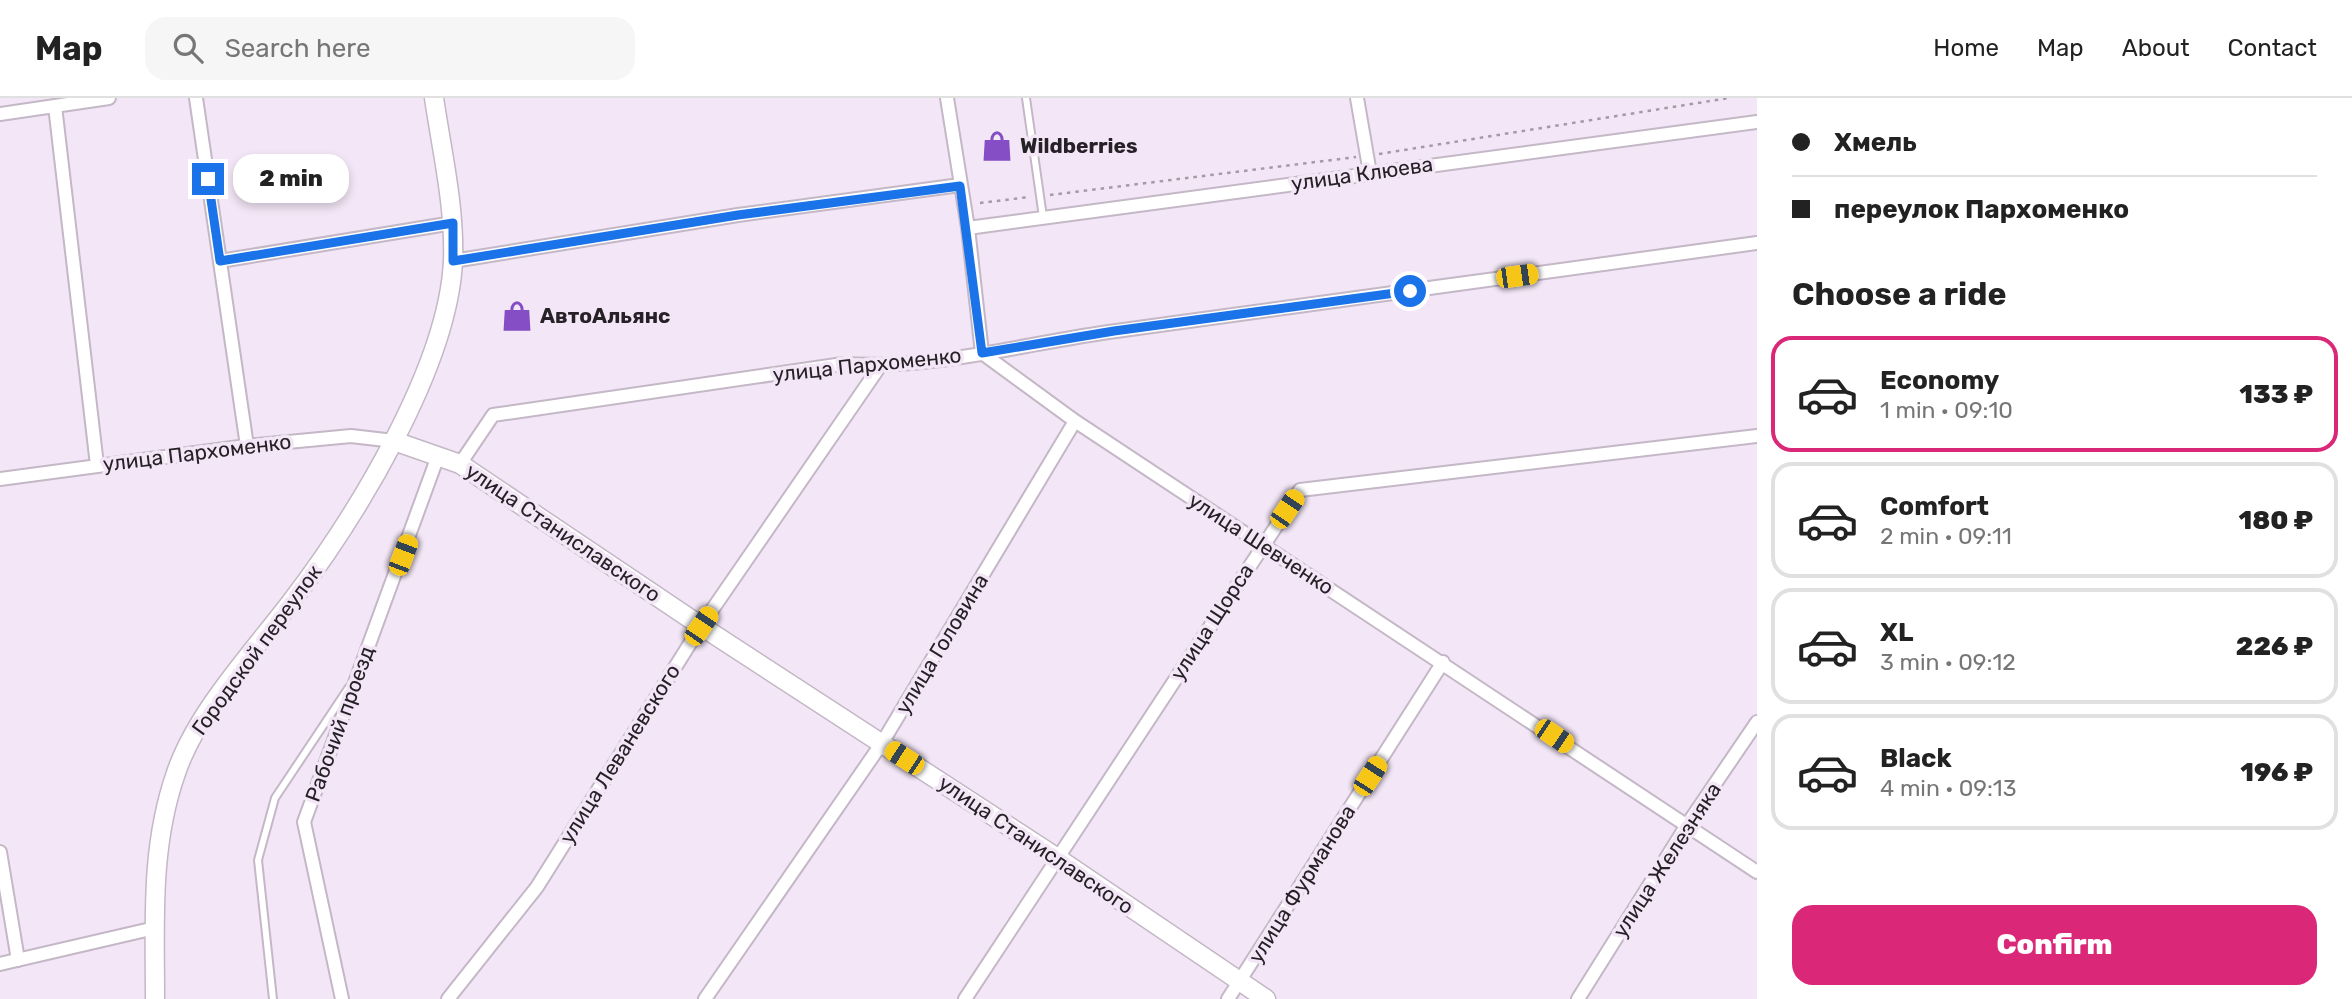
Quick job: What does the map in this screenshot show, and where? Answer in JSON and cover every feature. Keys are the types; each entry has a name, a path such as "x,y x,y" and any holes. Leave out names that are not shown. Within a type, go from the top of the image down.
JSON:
{"street":[{"path":"0,114 109,98"},
{"path":"196,98 247,446"},
{"path":"394,440 444,318 453,261 453,223 434,98"},
{"path":"947,98 968,228 982,353"},
{"path":"1357,98 1370,173"},
{"path":"55,106 97,465"},
{"name":"улица Клюева","path":"968,228 1757,122"},
{"path":"453,261 738,215 960,186"},
{"path":"220,261 453,223"},
{"name":"улица Пархоменко","path":"460,464 493,415 843,364 880,366 982,353 1114,331 1757,243"},
{"name":"улица Шевченко","path":"982,353 1075,421 1757,872"},
{"name":"улица Леваневского","path":"448,999 537,887 701,626 880,366"},
{"name":"улица Головина","path":"705,999 882,743 1075,421"},
{"name":"улица Пархоменко","path":"0,479 247,446 351,436 394,440"},
{"name":"улица Щорса","path":"965,999 1300,490 1757,436"},
{"name":"улица Станиславского","path":"394,440 460,464 701,626 1056,857 1266,999"},
{"name":"Городской переулок","path":"155,999 154,883 163,817 182,759 205,718 320,565 394,440"},
{"name":"Рабочий проезд","path":"342,999 304,822 438,456"},
{"name":"улица Фурманова","path":"1228,999 1443,662"},
{"name":"улица Железняка","path":"1578,999 1687,825 1757,722"},
{"path":"0,852 18,960"},
{"path":"0,964 155,928"}],"lane":[{"path":"1027,98 1042,218"},
{"path":"273,999 258,860 275,798 359,673"}],"path":[{"path":"980,203 1367,156 1729,98"}],"place":[{"name":"Wildberries","path":"997,146"},
{"name":"АвтоАльянс","path":"517,316"}],"route":[{"path":"208,179 220,261 453,223 453,261 738,215 960,186 968,228 982,353 1114,331 1410,291"}]}
